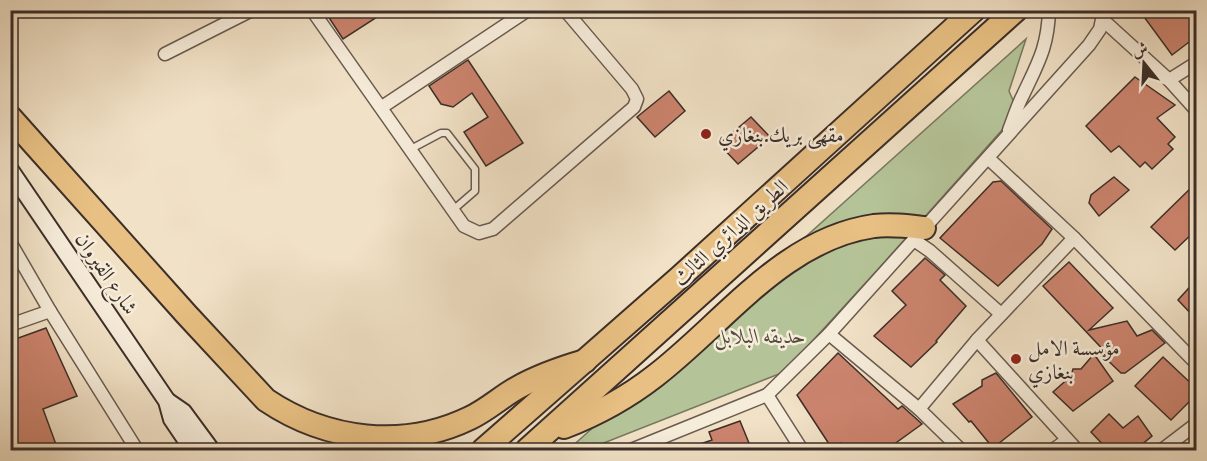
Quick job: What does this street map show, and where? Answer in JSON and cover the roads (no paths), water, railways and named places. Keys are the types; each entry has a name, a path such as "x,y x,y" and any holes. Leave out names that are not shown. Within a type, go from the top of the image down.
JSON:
{"highway":[{"name":"الطريق الدائري الثالث","path":"483,450 974,10"},
{"name":"الطريق الدائري الثالث","path":"527,450 1016,10"},
{"path":"10,117 266,400 312,425 361,436 394,437 433,431 471,418 534,379 585,361"},
{"path":"545,434 592,415 655,376 777,270 805,251 862,228 890,225 919,234"}],"main road":[{"name":"شارع القيروان","path":"10,170 167,401 172,419 193,450"},
{"name":"شارع القيروان","path":"167,401 183,412 211,450"}],"street":[{"path":"165,54 252,10"},
{"path":"312,10 464,226 478,233 493,229 634,107 637,99 632,89 566,10"},
{"path":"382,107 528,10"},
{"path":"1007,137 1022,96 1043,53 1047,39 1049,10"},
{"path":"631,450 767,395 829,334 1089,45 1100,29 1103,15"},
{"path":"1103,15 1197,110"},
{"path":"1169,80 1197,63"},
{"path":"988,158 1074,238 1197,363"},
{"path":"919,234 930,251 1001,314"},
{"path":"919,409 977,340 1074,238"},
{"path":"10,242 136,450"},
{"path":"10,325 50,311"},
{"path":"829,334 919,409 961,450"},
{"path":"977,340 1077,450"},
{"path":"767,395 802,450"},
{"path":"1162,450 1197,424"},
{"path":"1053,450 1067,440"}],"lane":[{"path":"411,149 441,133 447,133 475,169 475,191 453,210"}],"place":[{"name":"مقهى بريك.بنغازي","path":"706,134"},
{"name":"مؤسسة الامل بنغازي","path":"1016,359"}],"park label":[{"name":"حديقه البلابل","path":"760,335"}]}
